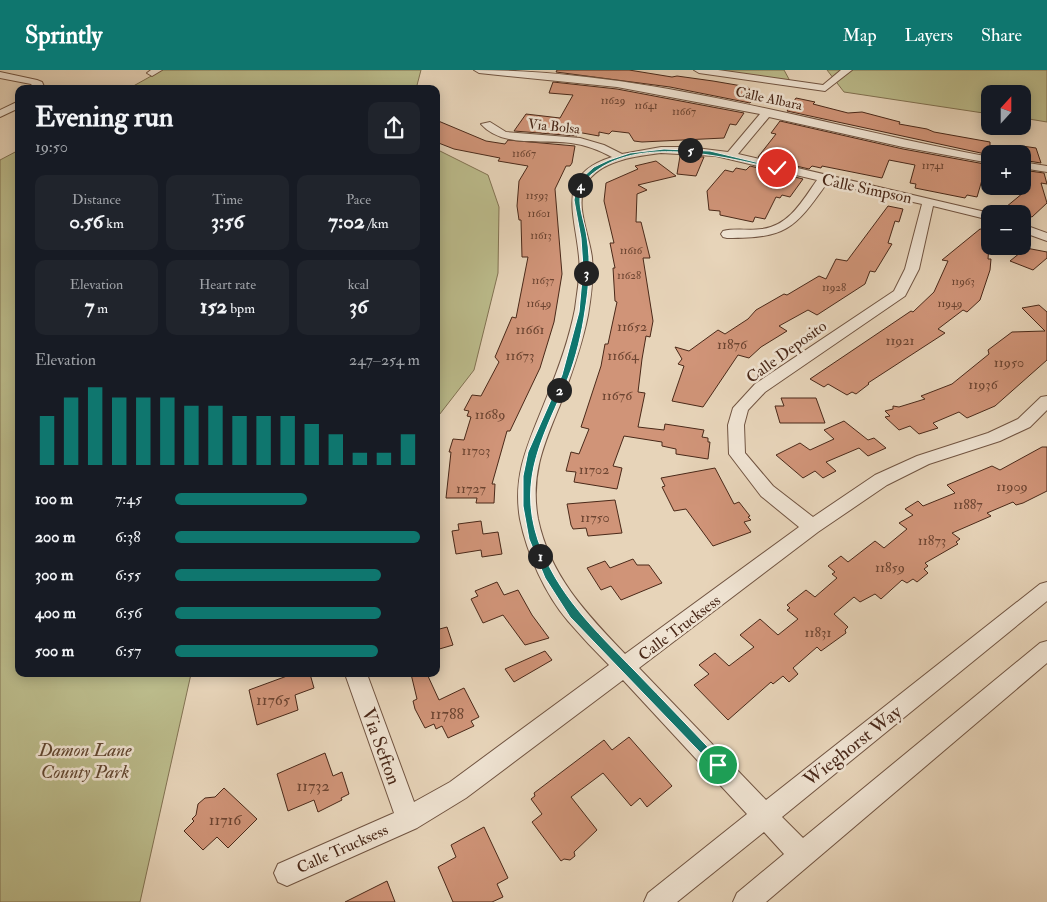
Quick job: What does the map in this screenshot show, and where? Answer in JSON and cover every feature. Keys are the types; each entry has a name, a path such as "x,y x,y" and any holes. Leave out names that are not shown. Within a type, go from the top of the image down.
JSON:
{"street":[{"name":"Calle Albara","path":"479,70 617,84 767,112 903,144 981,158"},
{"path":"699,70 825,88 847,70"},
{"path":"0,75 34,82 39,85"},
{"path":"0,114 15,106"},
{"path":"731,156 767,112"},
{"name":"Via Bolsa","path":"486,124 495,130 512,136 583,142 607,150 620,157"},
{"name":"Calle Simpson","path":"803,856 574,614 550,578 534,539 526,491 532,452 566,375 582,312 586,268 584,238 576,200 578,188 595,168 620,157 675,150 710,152 981,214"},
{"path":"1031,166 1047,169"},
{"path":"727,234 758,234 786,227 794,220 824,179"},
{"name":"Calle Deposito","path":"812,527 767,491 736,454 736,426 741,408 760,388 900,293 912,270 928,202"},
{"path":"1031,231 1047,237"},
{"name":"Calle Trucksess","path":"287,872 408,819 458,790 625,668 812,527 881,480 923,460 994,437 1024,423 1047,401"},
{"name":"Wieghorst Way","path":"657,902 1047,590"},
{"path":"746,902 1047,650"},
{"name":"Via Sefton","path":"357,677 408,819"}],"green space":[{"path":"162,70 421,70 417,85 135,85"},
{"path":"713,70 784,70 790,81"},
{"path":"827,70 1047,70 1047,122 1031,119 1031,85 981,85 981,113 844,92"},
{"path":"440,151 488,175 499,207 498,273 474,370 440,414"},
{"name":"Damon Lane County Park","path":"15,152 15,677 190,677 140,902 0,902 0,160"}],"building":[{"path":"557,70 629,70 748,87 749,91 757,93 750,103 670,87 556,72"},
{"path":"553,82 617,89 744,113 736,125 730,124 724,138 642,142 634,141 629,133 612,131 609,134 599,132 599,136 577,132 577,136 514,131 526,114 560,118 573,95 549,93"},
{"path":"796,98 848,113 862,112 900,122 899,124 990,142 990,145 981,145 981,153 787,111"},
{"path":"780,121 903,149 981,163 981,183 977,197 967,195 965,198 915,188 916,184 910,183 915,165 889,160 882,178 822,166 821,168 812,166 809,169 758,157 776,134 771,133"},
{"path":"440,122 486,141 505,144 508,140 575,146 572,163 570,166 566,166 555,189 562,274 554,322 540,368 510,431 507,431 492,484 495,484 494,503 476,503 477,498 446,498 451,452 449,452 453,439 464,440 471,417 467,416 469,411 464,410 472,395 481,396 499,362 495,357 512,317 516,318 528,257 522,257 521,220 519,220 517,206 519,181 528,166 498,161 500,158 454,149 440,144"},
{"path":"1031,147 1036,148 1041,163 1031,161"},
{"path":"680,156 704,157 696,176 677,174"},
{"path":"656,161 676,176 638,185 647,190 637,194 636,222 641,222 650,258 643,258 653,321 650,337 646,336 642,359 638,392 645,393 638,427 664,430 665,424 704,430 702,437 708,438 708,442 710,442 708,459 676,454 676,449 662,446 662,442 624,436 613,466 622,468 617,489 574,482 576,472 566,471 571,452 579,454 589,429 581,427 601,366 605,344 608,344 617,302 615,301 613,268 615,268 610,243 614,243 604,201 606,183 638,169 635,166"},
{"path":"750,166 803,179 790,197 782,195 780,198 776,197 765,219 755,217 753,222 720,215 720,211 709,210 707,191 725,170 733,172 736,168 746,170"},
{"path":"1031,171 1044,173 1047,184 1041,183 1047,203 1032,217 1031,205 1008,205 1021,195 1031,195"},
{"path":"888,206 903,209 899,222 895,221 888,243 892,244 875,272 870,271 865,284 817,315 808,310 779,326 787,331 761,347 749,358 738,355 703,407 672,401 684,366 678,364 682,359 675,347 689,351 718,330 725,334 748,319 756,310 784,294 787,295 819,276 826,279 836,259 847,261"},
{"path":"981,229 981,255 988,255 988,259 991,259 990,270 980,300 967,312 963,310 938,329 945,333 868,383 856,394 852,392 847,395 828,384 824,387 810,379 911,311 913,312 934,292 948,261 942,260"},
{"path":"1031,249 1047,252 1047,258 1033,270 1010,261 1017,255 1031,255"},
{"path":"1039,305 1047,312 1047,360 995,406 967,418 959,412 933,423 938,428 919,434 910,426 899,430 885,417 890,416 885,411 893,409 893,406 899,407 925,399 921,396 952,384 989,354 988,350 1012,332 1045,331 1022,308"},
{"path":"781,398 816,398 825,423 780,423 775,406 784,406"},
{"path":"844,421 868,440 874,438 886,448 868,456 859,448 826,462 836,471 823,478 815,471 803,478 776,455 800,443 810,450 834,439 824,430"},
{"path":"1042,447 1047,447 1047,491 1023,503 1016,505 1013,502 987,513 991,516 952,533 960,539 956,542 958,544 925,563 928,566 924,569 928,573 917,582 913,579 907,583 902,580 881,599 875,594 860,602 854,597 834,614 848,627 845,630 846,633 821,651 817,647 793,668 798,674 789,682 783,676 773,684 771,682 728,720 694,685 709,674 699,665 715,653 729,666 754,647 740,635 760,619 778,635 798,619 787,610 790,608 787,605 806,590 815,597 837,578 832,574 835,572 828,566 841,556 848,562 875,541 884,548 907,529 899,523 913,515 905,509 918,501 923,506 955,493 947,485 992,466 1000,470"},
{"path":"715,468 734,504 739,502 750,516 748,517 751,520 744,522 751,532 713,546 686,509 674,511 662,487 665,486 661,478"},
{"path":"615,500 622,533 588,536 586,528 573,529 567,504"},
{"path":"481,521 483,534 498,532 502,554 482,557 481,550 456,554 452,531 459,530 458,524"},
{"path":"633,559 637,565 649,565 662,583 621,600 611,586 601,590 587,568 605,561 610,568"},
{"path":"497,582 504,595 518,590 532,615 549,638 525,645 503,615 483,623 471,599 478,596 475,591"},
{"path":"447,627 453,645 440,649 440,629"},
{"path":"545,651 552,660 514,682 505,669"},
{"path":"284,677 311,677 314,688 295,695 298,710 257,725 249,690"},
{"path":"412,677 428,677 439,700 464,688 479,717 471,721 474,726 448,738 442,726 436,729 434,724 425,728 415,709 413,701 417,699"},
{"path":"629,737 672,786 647,807 640,798 631,806 603,773 571,797 597,830 574,852 575,856 570,860 564,859 561,861 532,822 542,814 531,799 535,796 534,793 604,740 612,750"},
{"path":"325,753 333,776 342,772 349,794 341,798 342,800 318,812 314,800 288,811 277,774"},
{"path":"224,788 257,819 228,848 217,837 203,850 184,831 194,821 192,819 196,815 198,804 205,798 215,797"},
{"path":"484,827 508,878 497,884 503,897 492,902 453,902 438,867 456,857 451,845"},
{"path":"387,881 395,902 345,902"}],"route":[{"path":"718,765 574,614 550,578 540,555 530,522 526,491 532,452 566,375 582,312 586,268 584,238 576,200 581,183 595,168 602,164 630,155 664,150 710,152 777,168"}]}
